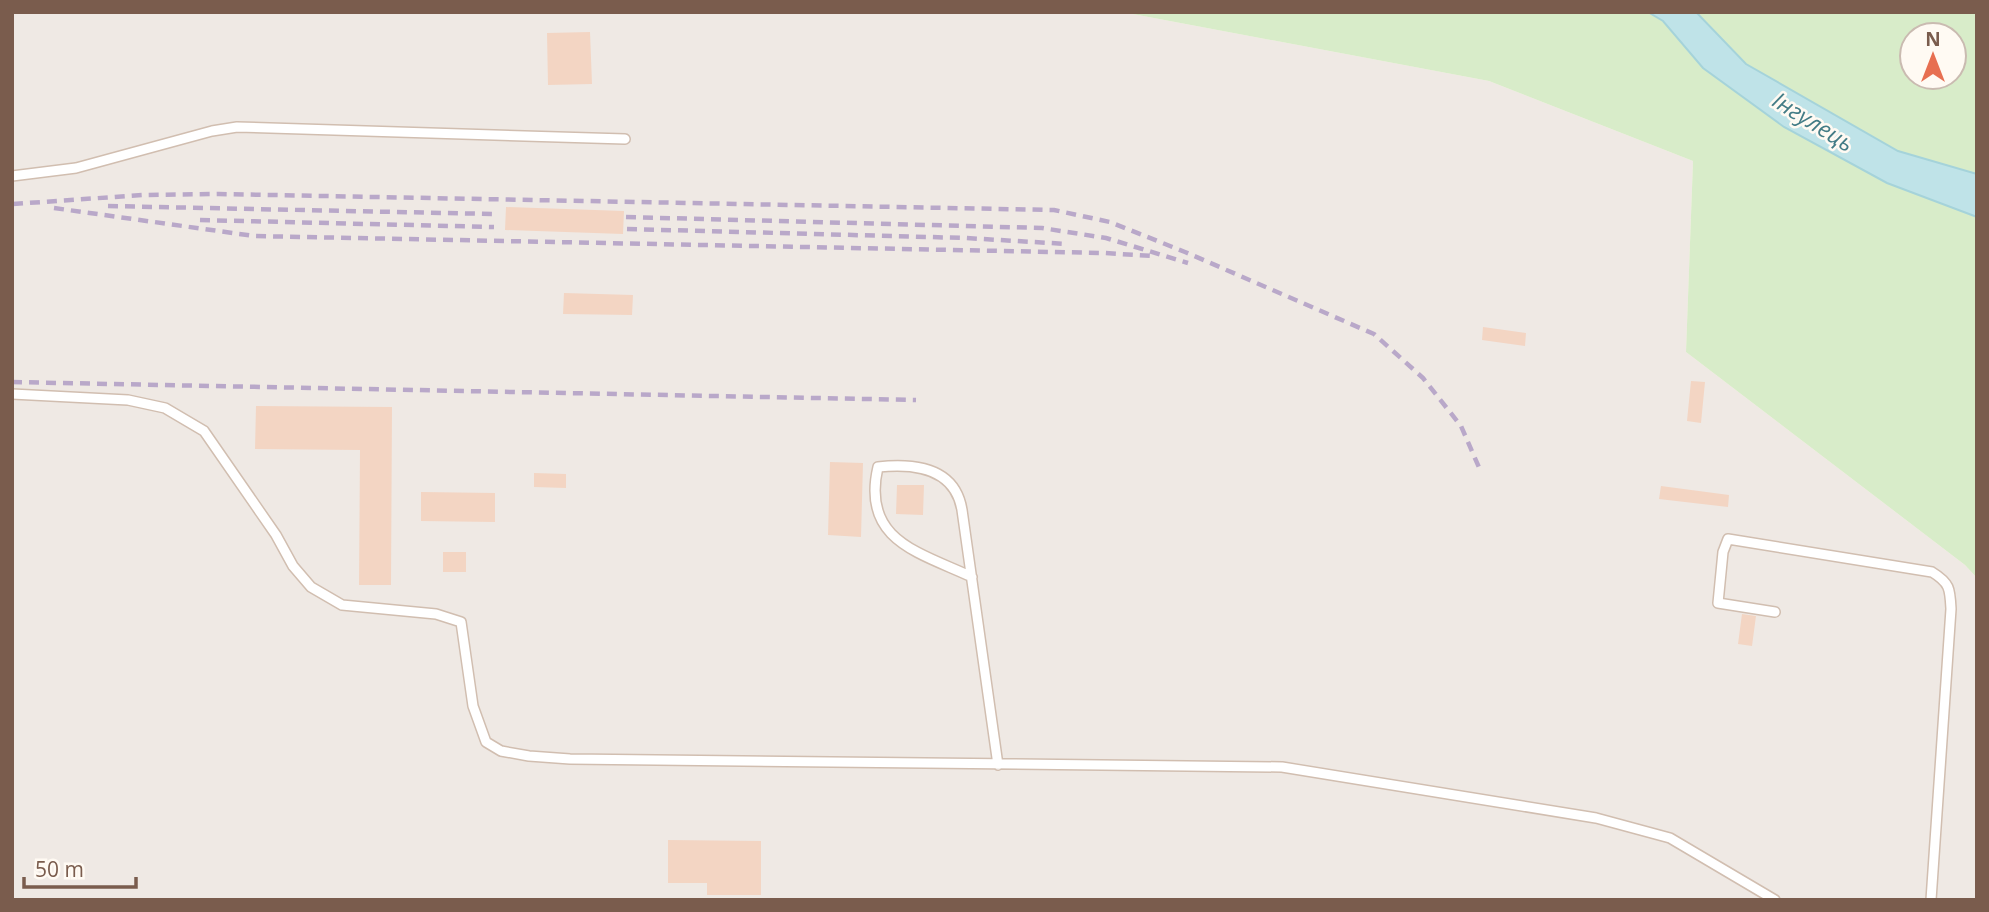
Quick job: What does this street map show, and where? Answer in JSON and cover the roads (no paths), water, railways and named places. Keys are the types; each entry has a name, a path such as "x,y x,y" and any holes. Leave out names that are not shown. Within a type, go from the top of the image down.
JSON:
{"lane":[{"path":"12,176 76,168 212,131 237,127 625,139"},
{"path":"12,394 68,395 140,403 165,408 204,430 276,535 293,566 312,587 342,605 436,614 461,622 473,706 486,742 501,751 529,757 570,759 1282,767 1596,818 1670,838 1775,900"},
{"path":"972,577 902,544 889,533 879,519 874,500 874,482 878,467 915,467 944,477 960,497 972,577 998,765"},
{"path":"1775,612 1718,603 1723,552 1728,539 1932,572 1943,578 1950,588 1951,609 1931,900"}],"water":[{"name":"Інгулець","path":"1648,12 1696,12 1746,64 1898,151 1977,174 1977,217 1887,183 1784,127 1703,68 1663,21"}],"railway":[{"path":"13,204 143,195 219,194 1054,210 1110,222 1374,334 1423,378 1461,426 1481,472"},
{"path":"108,206 494,214"},
{"path":"54,208 254,236 1152,256"},
{"path":"626,217 1042,228 1106,238 1188,263"},
{"path":"200,220 494,227"},
{"path":"627,229 966,238 1068,244"},
{"path":"12,382 916,400"}]}
